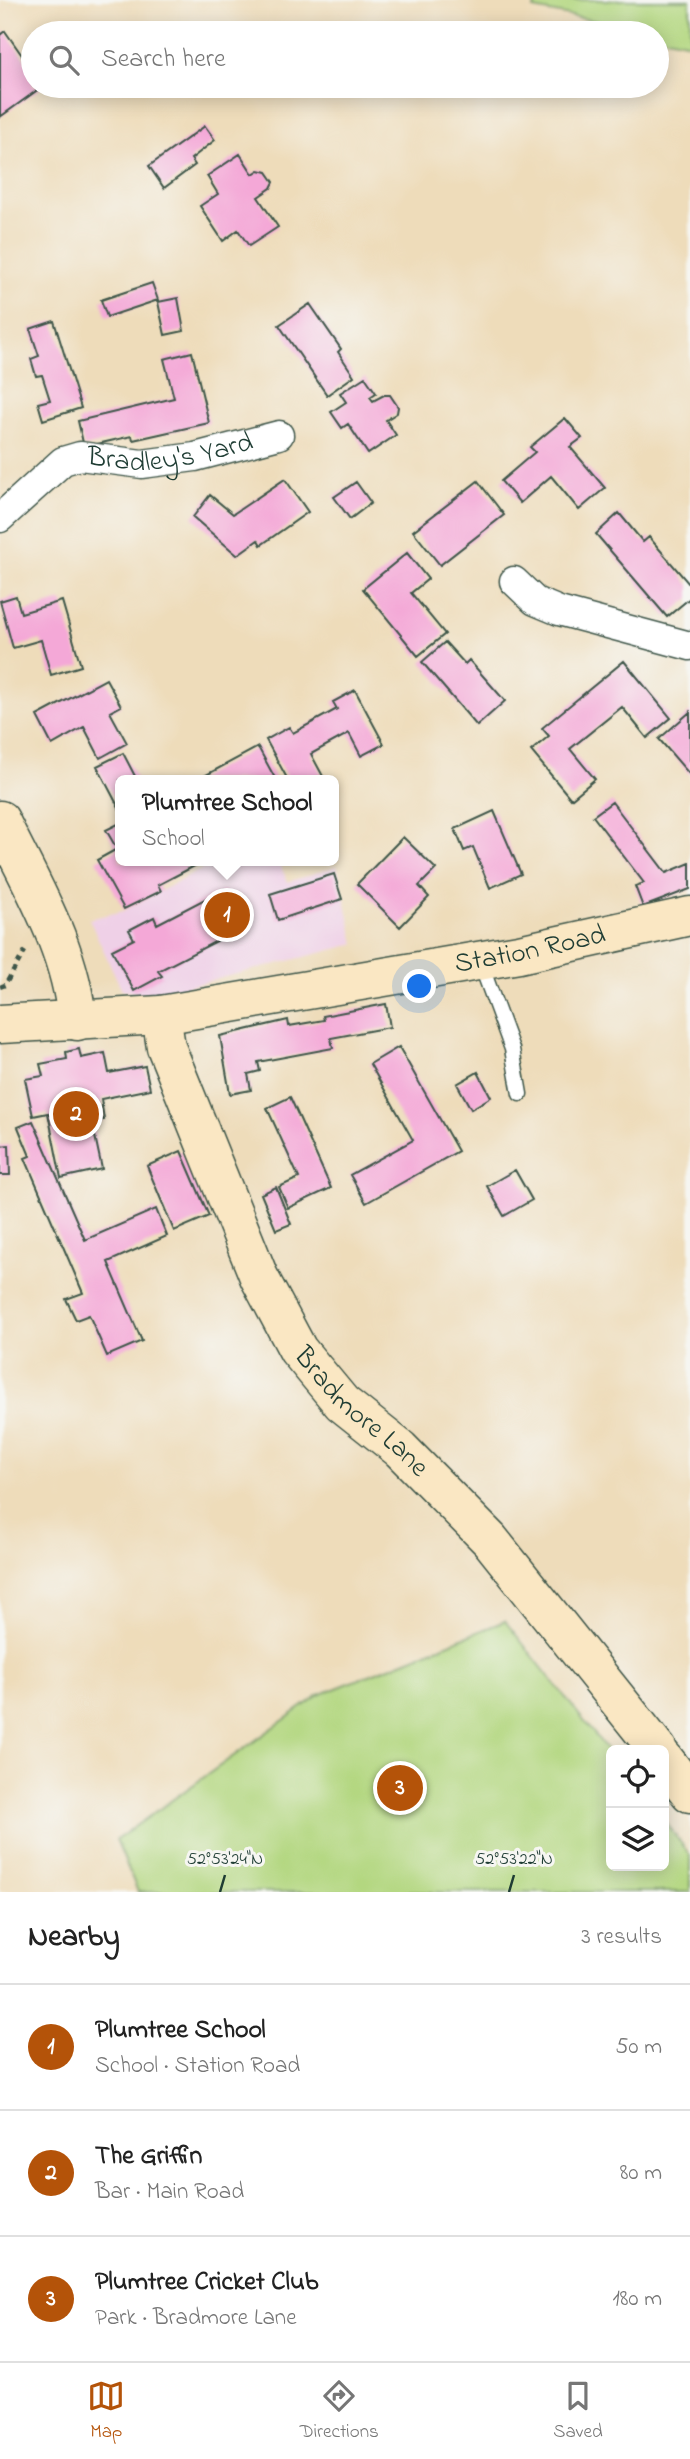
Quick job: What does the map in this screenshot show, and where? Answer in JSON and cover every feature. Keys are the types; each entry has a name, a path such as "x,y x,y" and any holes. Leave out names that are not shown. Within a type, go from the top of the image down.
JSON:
{"street":[{"name":"Bradley's Yard","path":"0,517 41,478 71,458 102,456 142,464 195,457 279,435"},
{"path":"514,581 535,601 559,611 690,646"},
{"path":"0,820 59,942 69,970 77,1021"},
{"name":"Station Road","path":"0,1024 161,1015 479,960 690,916"},
{"name":"Bradmore Lane","path":"161,1015 166,1047 254,1264 298,1350 342,1403 400,1449 490,1540 653,1745"},
{"path":"669,1766 690,1794"}],"lane":[{"path":"479,960 512,1049 520,1094"}],"shaded area":[{"path":"208,866 280,866 288,882 337,866 355,944 162,993 139,994 122,990 89,919 123,911"}],"green space":[{"path":"536,0 690,0 690,43 669,39 669,21 596,21 534,9"},
{"path":"505,1621 606,1749 606,1871 669,1871 669,1828 690,1855 690,1892 138,1892 116,1840 319,1695"}],"building":[{"path":"5,31 21,54 21,98 26,98 0,117 0,35"},
{"path":"205,126 215,140 191,159 195,165 164,188 149,166"},
{"path":"240,154 253,174 259,170 267,172 274,182 271,188 258,197 278,227 249,246 238,230 223,241 200,206 218,194 207,176"},
{"path":"152,283 158,300 107,317 101,300"},
{"path":"178,298 184,331 165,335 158,302"},
{"path":"310,304 341,349 338,352 354,376 327,395 279,325"},
{"path":"54,321 81,408 43,420 38,403 50,400 42,375 36,376 31,359 39,356 30,329"},
{"path":"192,352 209,423 133,440 132,436 84,447 78,421 174,398 164,359"},
{"path":"365,377 376,393 370,397 373,401 390,395 398,407 397,413 386,420 396,435 368,454 348,424 342,428 331,412 346,402 340,393"},
{"path":"565,418 582,438 570,447 605,488 579,510 551,476 520,503 501,481 535,452 530,447"},
{"path":"285,479 308,512 261,545 258,540 237,555 193,517 210,495 233,514"},
{"path":"478,481 504,515 440,565 413,531"},
{"path":"356,482 371,503 350,519 334,497"},
{"path":"619,513 643,542 649,537 690,585 690,598 667,617 596,534"},
{"path":"407,553 428,579 411,593 445,634 418,656 363,589"},
{"path":"16,596 21,613 62,601 81,666 51,675 41,640 13,648 0,601"},
{"path":"445,642 465,664 469,660 505,701 477,726 422,662"},
{"path":"624,661 671,718 647,738 622,707 570,749 595,779 571,799 531,751 549,736 542,728"},
{"path":"106,679 121,706 110,712 127,743 100,758 84,727 52,745 37,716"},
{"path":"355,690 384,744 361,756 349,733 311,754 322,775 285,775 266,740 289,727 293,733 337,709 333,702"},
{"path":"690,712 690,775 659,739"},
{"path":"258,747 273,775 206,775"},
{"path":"123,753 134,775 115,775 115,800 97,766"},
{"path":"612,802 666,873 690,863 690,889 643,907 635,886 644,883 593,816"},
{"path":"494,811 521,874 490,888 473,847 464,851 455,829"},
{"path":"115,826 115,846 106,830"},
{"path":"403,837 436,869 419,886 429,897 400,927 357,884"},
{"path":"115,850 115,866 194,866 158,885 161,891 124,909 97,860"},
{"path":"334,874 342,899 278,920 270,894"},
{"path":"224,889 244,927 158,971 162,976 134,991 112,950 134,939 129,930 154,917 157,924"},
{"path":"386,1004 390,1027 331,1038 333,1048 258,1062 260,1071 248,1074 251,1090 230,1094 220,1036 288,1020 289,1026 324,1020 323,1016"},
{"path":"399,1047 458,1151 366,1203 350,1175 413,1140 370,1064"},
{"path":"79,1049 81,1058 105,1053 109,1073 145,1066 150,1089 101,1099 104,1120 92,1122 102,1169 61,1178 48,1113 33,1116 25,1079 43,1076 40,1064 67,1059 66,1052"},
{"path":"478,1072 491,1097 471,1109 457,1084"},
{"path":"290,1097 331,1188 288,1208 279,1187 299,1178 267,1108"},
{"path":"33,1121 85,1240 156,1209 167,1236 108,1262 142,1341 107,1356 89,1315 76,1320 66,1299 83,1293 25,1158 30,1156 18,1127"},
{"path":"9,1145 10,1175 0,1175 0,1146"},
{"path":"181,1151 209,1216 174,1231 147,1166"},
{"path":"515,1170 532,1200 504,1216 487,1186"},
{"path":"276,1187 291,1224 276,1230 261,1194"}],"place":[{"name":"Plumtree School","path":"227,915"},
{"name":"The Griffin","path":"76,1114"},
{"name":"Plumtree Cricket Club","path":"400,1788"}]}
